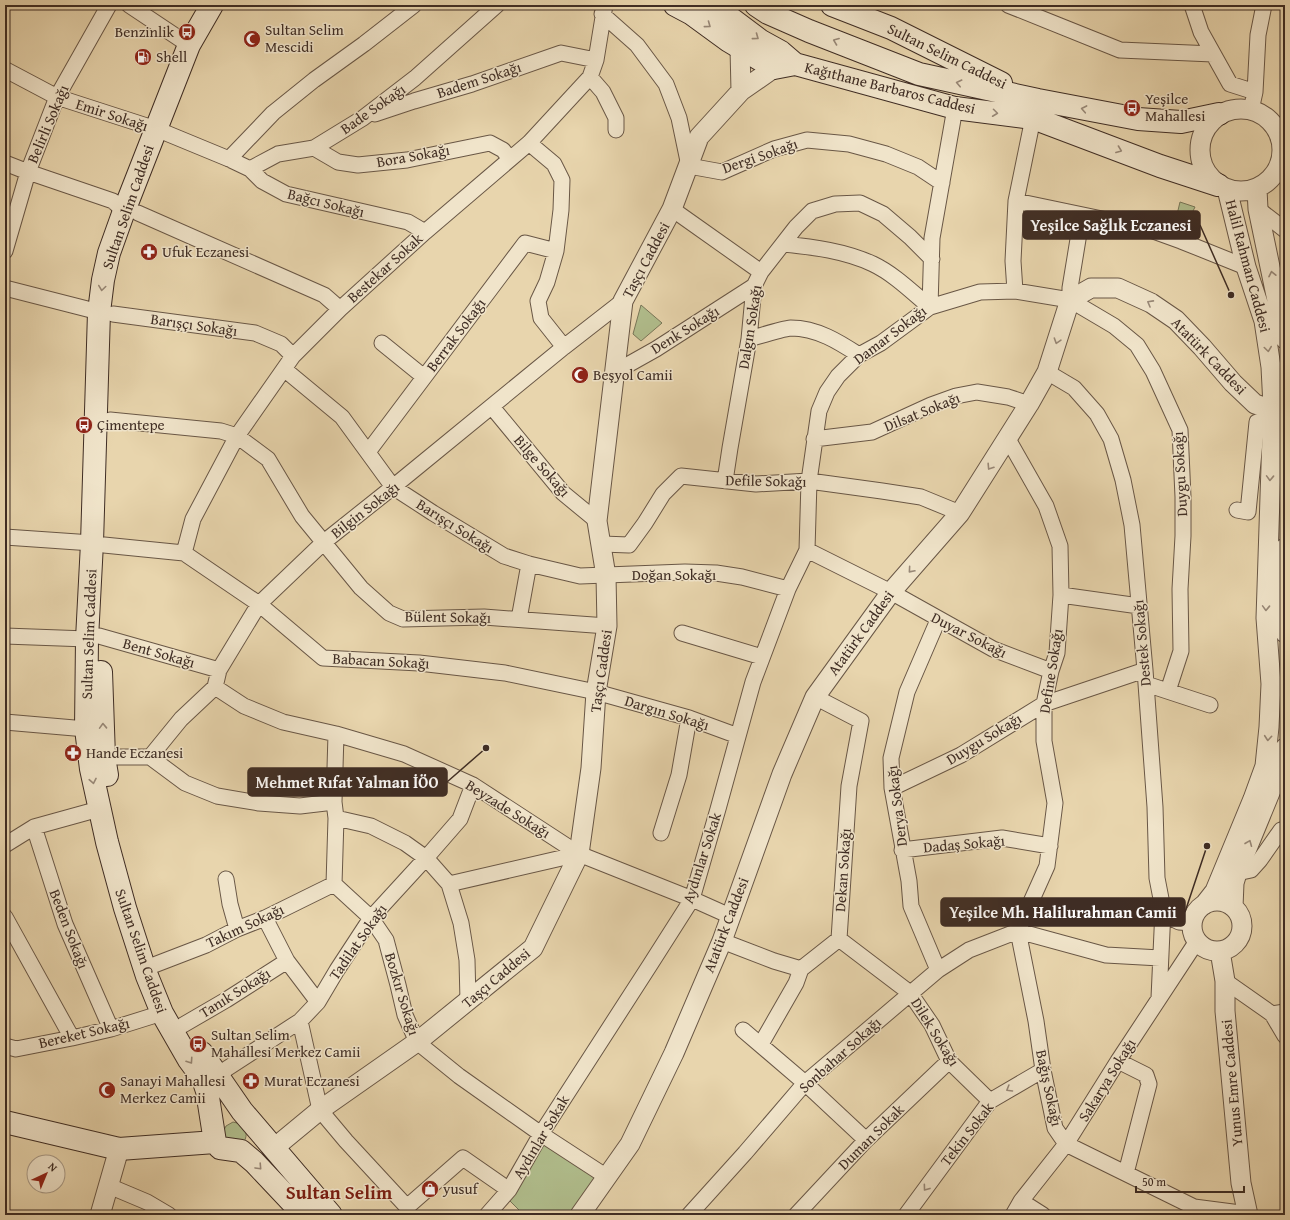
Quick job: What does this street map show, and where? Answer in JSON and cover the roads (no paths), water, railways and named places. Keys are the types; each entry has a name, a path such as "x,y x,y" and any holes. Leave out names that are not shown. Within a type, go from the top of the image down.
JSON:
{"main road":[{"name":"Sultan Selim Caddesi","path":"212,5 161,131 131,212 119,268 106,313 98,544 86,729 91,769 105,808 154,965 172,1015 189,1060 203,1079 207,1091 214,1133"},
{"name":"Sultan Selim Caddesi","path":"194,48 226,5"},
{"path":"675,5 692,14 740,48 784,66"},
{"name":"Kağıthane Barbaros Caddesi","path":"713,5 761,41 781,52 784,66 954,108 1035,109 1145,120 1181,122 1219,114"},
{"name":"Kağıthane Barbaros Caddesi","path":"756,5 809,31 919,74 1035,109 1160,166 1223,187"},
{"name":"Sultan Selim Caddesi","path":"832,5 891,28 969,68 1035,109"},
{"name":"Sultan Selim Caddesi","path":"93,638 104,757 105,808 125,908 147,976 172,1015 242,1111 331,1215"},
{"path":"242,1111 228,1111 216,1119 214,1133 220,1148 241,1151 247,1149 258,1139 260,1132"},
{"path":"5,1122 119,1149 214,1133"},
{"path":"241,1151 254,1162 304,1215"}],"street":[{"name":"Belirli Sokağı","path":"5,251 28,172 57,97 108,5"},
{"path":"129,5 194,48"},
{"path":"229,158 273,113 314,80 414,5"},
{"path":"478,5 480,21"},
{"name":"Bade Sokağı","path":"250,169 278,154 314,148 363,118 415,78 497,5"},
{"path":"1008,5 1120,50 1213,54"},
{"path":"1192,5 1201,32 1230,84 1256,106 1270,121 1278,133 1281,141 1282,168 1272,178 1256,189 1250,191 1232,191 1211,180 1203,168 1199,151 1200,142 1205,128 1219,114 1226,111 1256,106 1285,115"},
{"path":"1256,106 1258,35 1264,5"},
{"path":"603,9 637,45 666,84 679,118 689,166"},
{"name":"Bestekar Sokak","path":"184,553 193,519 237,436 293,356 340,309 425,232 529,142 590,77 596,60 603,9"},
{"path":"740,48 741,91"},
{"name":"Badem Sokağı","path":"363,118 414,100 472,84 561,52 596,60"},
{"name":"Taşçı Caddesi","path":"274,1148 320,1110 417,1042 533,948 579,854 591,768 596,692 607,626 606,576 602,544 597,521 623,301 672,209 699,137 741,91 784,66"},
{"name":"Emir Sokağı","path":"5,71 6,70 57,97 161,131"},
{"path":"590,77 603,92 616,118 616,130"},
{"name":"Damar Sokağı","path":"809,481 819,411 827,392 838,376 859,355 881,343 930,307 932,238 954,108"},
{"path":"1015,291 1013,261 1016,201 1035,109"},
{"name":"Bağcı Sokağı","path":"161,131 229,158 250,169 262,181 286,194 408,222 425,232"},
{"name":"Dergi Sokağı","path":"689,166 722,172 774,149 807,140 849,144 886,154 918,167 942,183"},
{"path":"529,142 554,164 562,180 561,210 556,251 547,282 538,301 541,318 564,347"},
{"name":"Bora Sokağı","path":"314,148 338,162 358,165 407,160 464,147 490,143 503,150 510,159"},
{"path":"5,163 113,201 131,212 324,295 340,309"},
{"name":"Halil Rahman Caddesi","path":"1204,905 1215,891 1265,766 1271,684 1266,618 1273,412 1271,367 1264,321 1246,268 1223,187"},
{"name":"Halil Rahman Caddesi","path":"1256,189 1258,209 1285,339"},
{"path":"1016,201 1145,228 1246,268"},
{"name":"Dalgın Sokağı","path":"725,481 749,339 754,286 761,272 796,227 812,211 835,204 860,203 883,214 932,259"},
{"path":"672,209 761,272"},
{"path":"1258,209 1285,230"},
{"path":"783,244 836,251 873,264 899,281 930,307 980,292 1015,291 1070,300 1070,288 1082,215"},
{"name":"Berrak Sokağı","path":"368,452 525,243 556,251"},
{"name":"Denk Sokağı","path":"615,372 656,349 754,286"},
{"name":"Barışçı Sokağı","path":"5,288 106,313 255,333 280,344 293,356"},
{"name":"Atatürk Caddesi","path":"581,1215 630,1144 674,1053 722,941 782,774 815,697 890,592 960,513 1008,439 1030,404 1047,372 1070,300 1091,288 1118,288 1151,303 1176,320 1202,346 1233,383 1255,404 1267,408 1273,412"},
{"name":"Duygu Sokağı","path":"1070,300 1114,326 1137,345 1153,372 1180,430 1183,497 1180,588 1181,651 1168,691"},
{"name":"Bilgin Sokağı","path":"215,686 219,670 259,604 324,542 564,347 623,301"},
{"path":"749,339 791,328 817,332 842,344 859,355"},
{"path":"382,343 424,377"},
{"name":"Barışçı Sokağı","path":"284,370 342,417 393,487 433,513 504,556 529,564 580,576 606,576"},
{"name":"Destek Sokağı","path":"1047,372 1074,388 1097,414 1111,439 1123,480 1132,525 1155,807 1157,878 1162,909 1158,999"},
{"name":"Dilsat Sokağı","path":"814,439 872,432 931,405 956,396 976,392 1008,397 1030,404"},
{"name":"Bilge Sokağı","path":"492,407 562,493 597,521"},
{"path":"1237,510 1248,512 1257,422 1273,412"},
{"name":"Bülent Sokağı","path":"103,422 221,431 237,436 268,459 302,516 361,588 389,612 403,619 484,617 607,626"},
{"name":"Define Sokağı","path":"1008,439 1046,506 1060,546 1060,595 1057,653 1051,671 1044,704 1044,741 1055,803 1047,866 1018,931"},
{"name":"Defile Sokağı","path":"602,544 629,545 663,494 681,476 756,484 809,481 921,497 960,513"},
{"name":"Aydınlar Sokak","path":"487,1215 509,1190 541,1134 692,899 753,682 788,589 807,550 809,481"},
{"name":"Babacan Sokağı","path":"5,537 98,544 184,553 259,604 323,658 419,662 505,673 596,692"},
{"path":"1285,548 1283,601 1285,633"},
{"name":"Duyar Sokağı","path":"807,550 890,592 938,620 993,649 1051,671"},
{"path":"519,619 529,564"},
{"name":"Doğan Sokağı","path":"606,576 685,572 716,573 742,577 788,589"},
{"path":"1060,595 1139,606"},
{"name":"Derya Sokağı","path":"938,620 908,692 892,758 892,788 902,850 909,881 911,906 938,970"},
{"path":"682,634 762,658"},
{"name":"Bent Sokağı","path":"5,636 93,638 219,670"},
{"path":"1145,677 1168,691 1210,705"},
{"name":"Duygu Sokağı","path":"892,788 961,755 1044,704 1145,677"},
{"path":"150,757 181,718 215,686"},
{"name":"Beyzade Sokağı","path":"215,686 244,706 283,722 336,734 404,754 473,785 579,854 692,899 730,916"},
{"name":"Dargın Sokağı","path":"596,692 689,718 738,736"},
{"name":"Dekan Sokağı","path":"815,697 861,721 850,786 839,939"},
{"path":"661,833 679,775 689,718"},
{"path":"5,722 86,729"},
{"path":"334,884 336,734"},
{"path":"104,757 150,757 185,782 217,796 259,803 300,806 334,802"},
{"path":"1233,907 1234,883 1237,873 1284,757"},
{"name":"Tadilat Sokağı","path":"217,1075 300,1020 318,1002 371,918 460,819 473,785"},
{"path":"5,845 34,827 105,808"},
{"path":"336,818 371,826 405,843 426,858 449,884 461,923 466,952 468,1001"},
{"name":"Beden Sokağı","path":"34,827 65,924 111,1029"},
{"path":"1237,873 1251,870 1281,830 1285,829"},
{"name":"Dadaş Sokağı","path":"902,850 1002,838 1050,846"},
{"path":"449,884 579,854"},
{"path":"226,879 230,904 237,929"},
{"name":"Takım Sokağı","path":"154,965 206,945 334,884"},
{"name":"Bozkır Sokağı","path":"334,884 371,918 386,940 405,1015 417,1042 459,1076 541,1134 607,1177"},
{"path":"1162,909 1171,918 1194,932 1207,949 1220,951 1228,949 1235,944 1242,929 1241,921 1238,913 1233,907 1218,901 1211,902 1204,905 1194,916 1194,932"},
{"path":"5,917 72,1038"},
{"path":"265,918 288,961 318,1002"},
{"path":"1018,931 1106,955 1160,958"},
{"name":"Sonbahar Sokağı","path":"689,1215 746,1153 805,1083 938,970 969,950 1018,931"},
{"name":"Bağış Sokağı","path":"1018,931 1055,1128 1066,1144 1126,1173 1191,1211 1248,1215"},
{"name":"Sakarya Sokağı","path":"1013,1215 1021,1201 1066,1144 1158,999 1194,932"},
{"path":"761,1044 796,983 801,969 839,939"},
{"name":"Dilek Sokağı","path":"839,939 910,993 932,1025 949,1061 990,1101"},
{"path":"722,941 774,961 801,969"},
{"name":"Yunus Emre Caddesi","path":"1220,951 1225,981 1225,1011 1241,1183 1248,1215"},
{"name":"Tanık Sokağı","path":"172,1015 226,1000 288,961"},
{"path":"1225,981 1278,1013 1285,1036"},
{"name":"Bereket Sokağı","path":"5,1046 16,1049 172,1015"},
{"path":"300,1020 320,1110 407,1208 463,1158 509,1190"},
{"path":"743,1030 805,1083 866,1140"},
{"name":"Duman Sokak","path":"796,1215 866,1140 949,1061"},
{"path":"1118,1061 1146,1075 1149,1084 1126,1173"},
{"name":"Tekin Sokak","path":"906,1215 990,1101 1043,1070"},
{"path":"100,1215 119,1149"},
{"path":"109,1186 148,1202 169,1215"},
{"path":"1021,1201 1043,1215"}],"place":[{"name":"Benzinlik","path":"187,32"},
{"name":"Sultan Selim Mescidi","path":"252,39"},
{"name":"Shell","path":"143,57"},
{"name":"Yeşilce Mahallesi","path":"1132,108"},
{"name":"Ufuk Eczanesi","path":"149,252"},
{"name":"Yeşilce Sağlık Eczanesi","path":"1231,295"},
{"name":"Beşyol Camii","path":"580,375"},
{"name":"Çimentepe","path":"84,425"},
{"name":"Mehmet Rıfat Yalman İÖO","path":"486,748"},
{"name":"Hande Eczanesi","path":"73,753"},
{"name":"Yeşilce Mh. Halilurahman Camii","path":"1207,846"},
{"name":"Sultan Selim Mahallesi Merkez Camii","path":"198,1044"},
{"name":"Murat Eczanesi","path":"251,1081"},
{"name":"Sanayi Mahallesi Merkez Camii","path":"107,1090"},
{"name":"yusuf","path":"430,1189"}],"district":[{"name":"Sultan Selim","path":"339,1192"}]}
